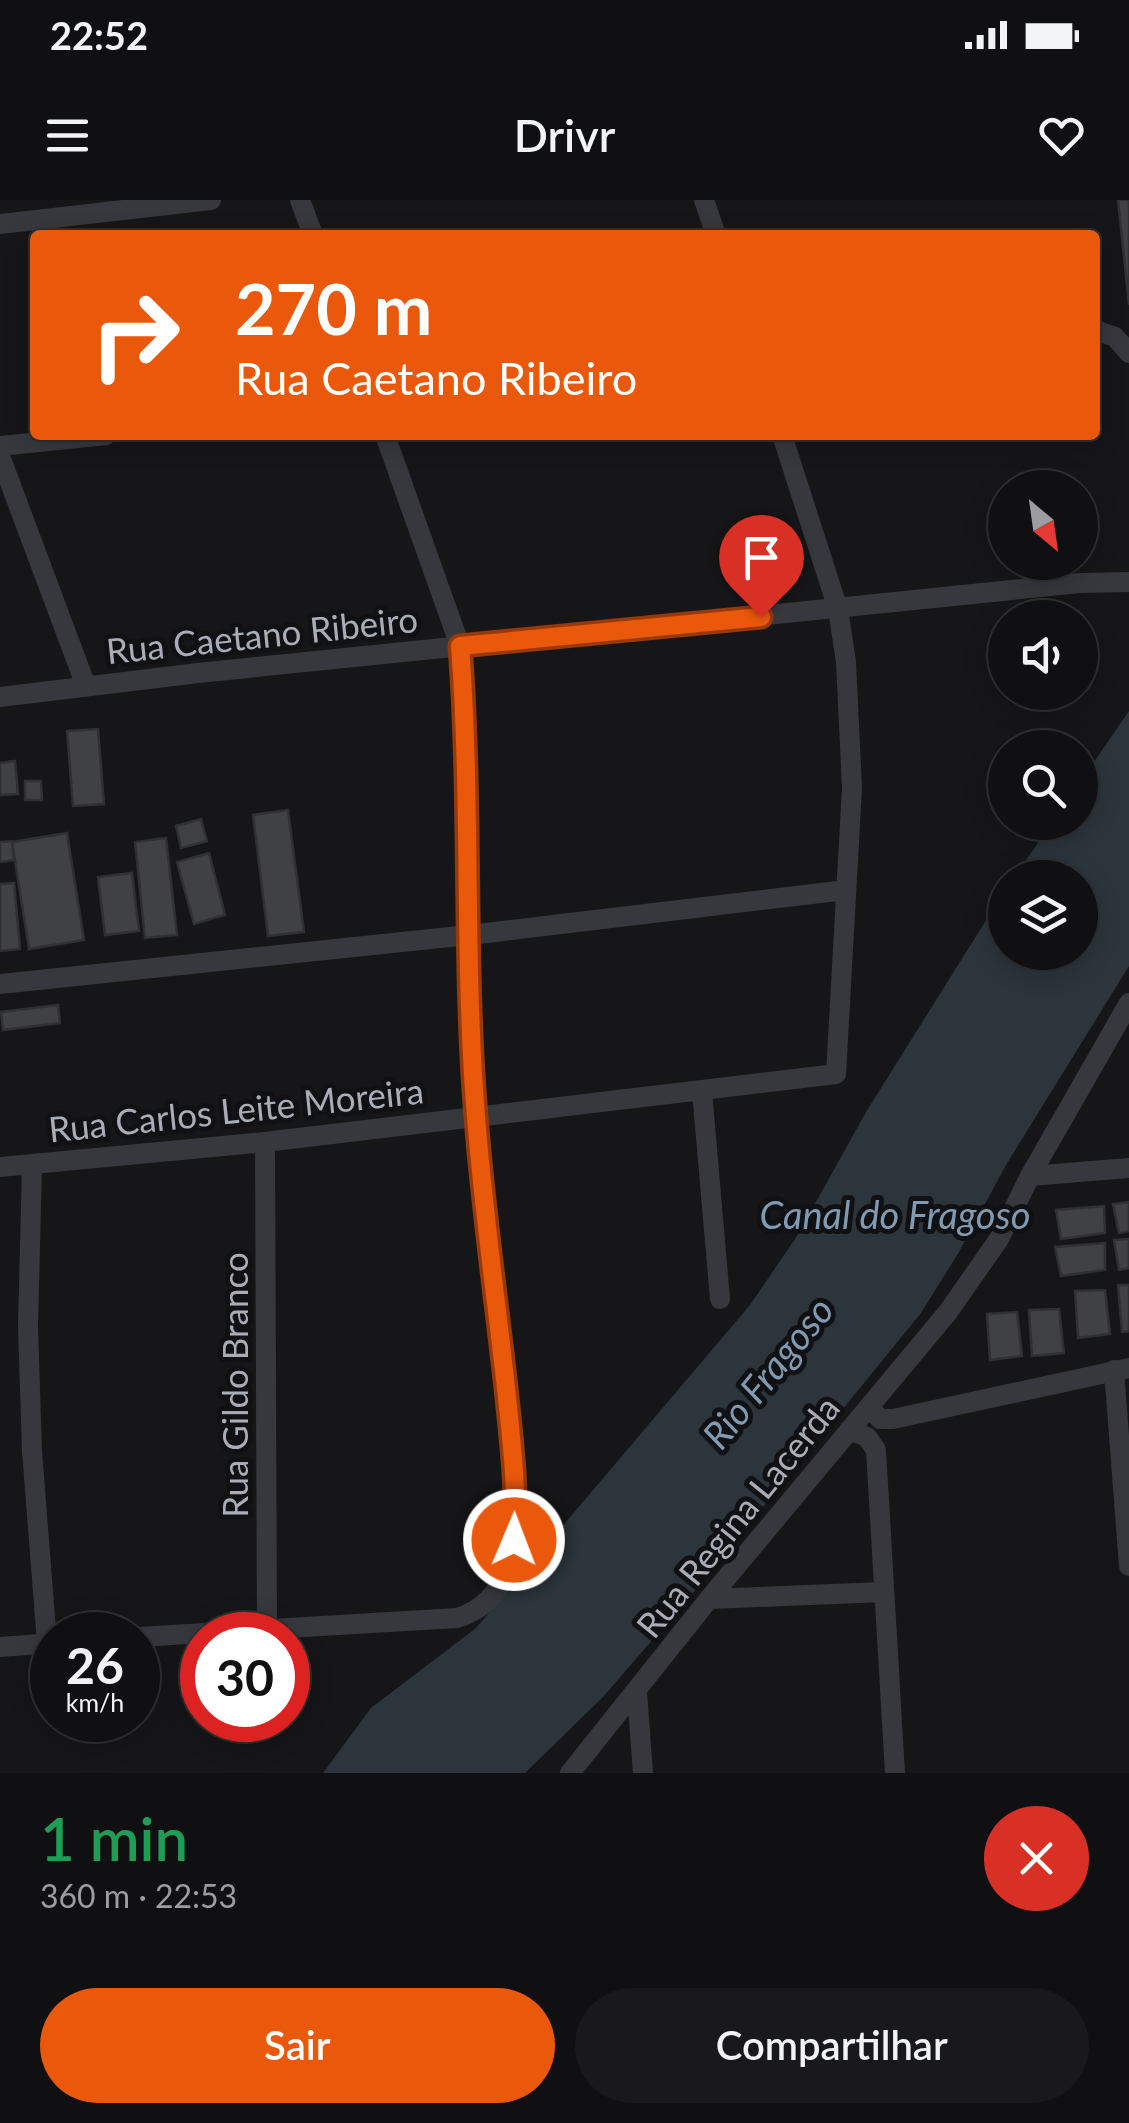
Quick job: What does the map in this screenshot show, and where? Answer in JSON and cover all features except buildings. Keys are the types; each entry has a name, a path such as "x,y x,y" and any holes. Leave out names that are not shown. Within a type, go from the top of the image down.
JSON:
{"street":[{"path":"0,224 210,200"},
{"path":"300,200 311,230"},
{"path":"704,200 714,230"},
{"path":"1100,332 1115,337 1129,353"},
{"path":"0,446 58,440"},
{"path":"310,1626 439,1621 469,1615 489,1602 504,1579 512,1556 516,1496 476,1116 468,772 460,646 387,440"},
{"path":"0,984 469,935 846,890 851,739 846,662 838,609 784,440"},
{"path":"0,456 86,686"},
{"name":"Rua Caetano Ribeiro","path":"0,697 460,646 1080,583 1129,582"},
{"name":"Rua Carlos Leite Moreira","path":"0,1168 265,1142 836,1074 846,890"},
{"path":"868,1407 948,1312 999,1240 1030,1176 1129,1003"},
{"path":"1104,1042 1129,1043"},
{"path":"702,1090 720,1299"},
{"name":"Rua Gildo Branco","path":"265,1142 267,1612"},
{"path":"32,1164 28,1327 32,1451 47,1612"},
{"path":"1030,1176 1129,1168"},
{"path":"1122,1369 1129,1566"},
{"name":"Rua Regina Lacerda","path":"570,1773 868,1407 880,1419 893,1419 1122,1369"},
{"path":"849,1430 868,1437 876,1450 894,1773"},
{"path":"708,1599 884,1592"},
{"path":"0,1646 30,1644"},
{"path":"637,1692 642,1773"}],"water":[{"name":"Canal do Fragoso","path":"1129,711 1129,966 1006,1165 921,1313 693,1593 603,1697 525,1773 323,1773 371,1708 476,1628 750,1305 797,1236 866,1112 988,917 988,970 1098,970 1098,860 1026,860 1040,840 1098,840 1098,756"}],"route":[{"path":"514,1540 516,1496 476,1116 466,713 460,646 761,617"}],"water label":[{"name":"Rio Fragoso","path":"767,1372"}]}
